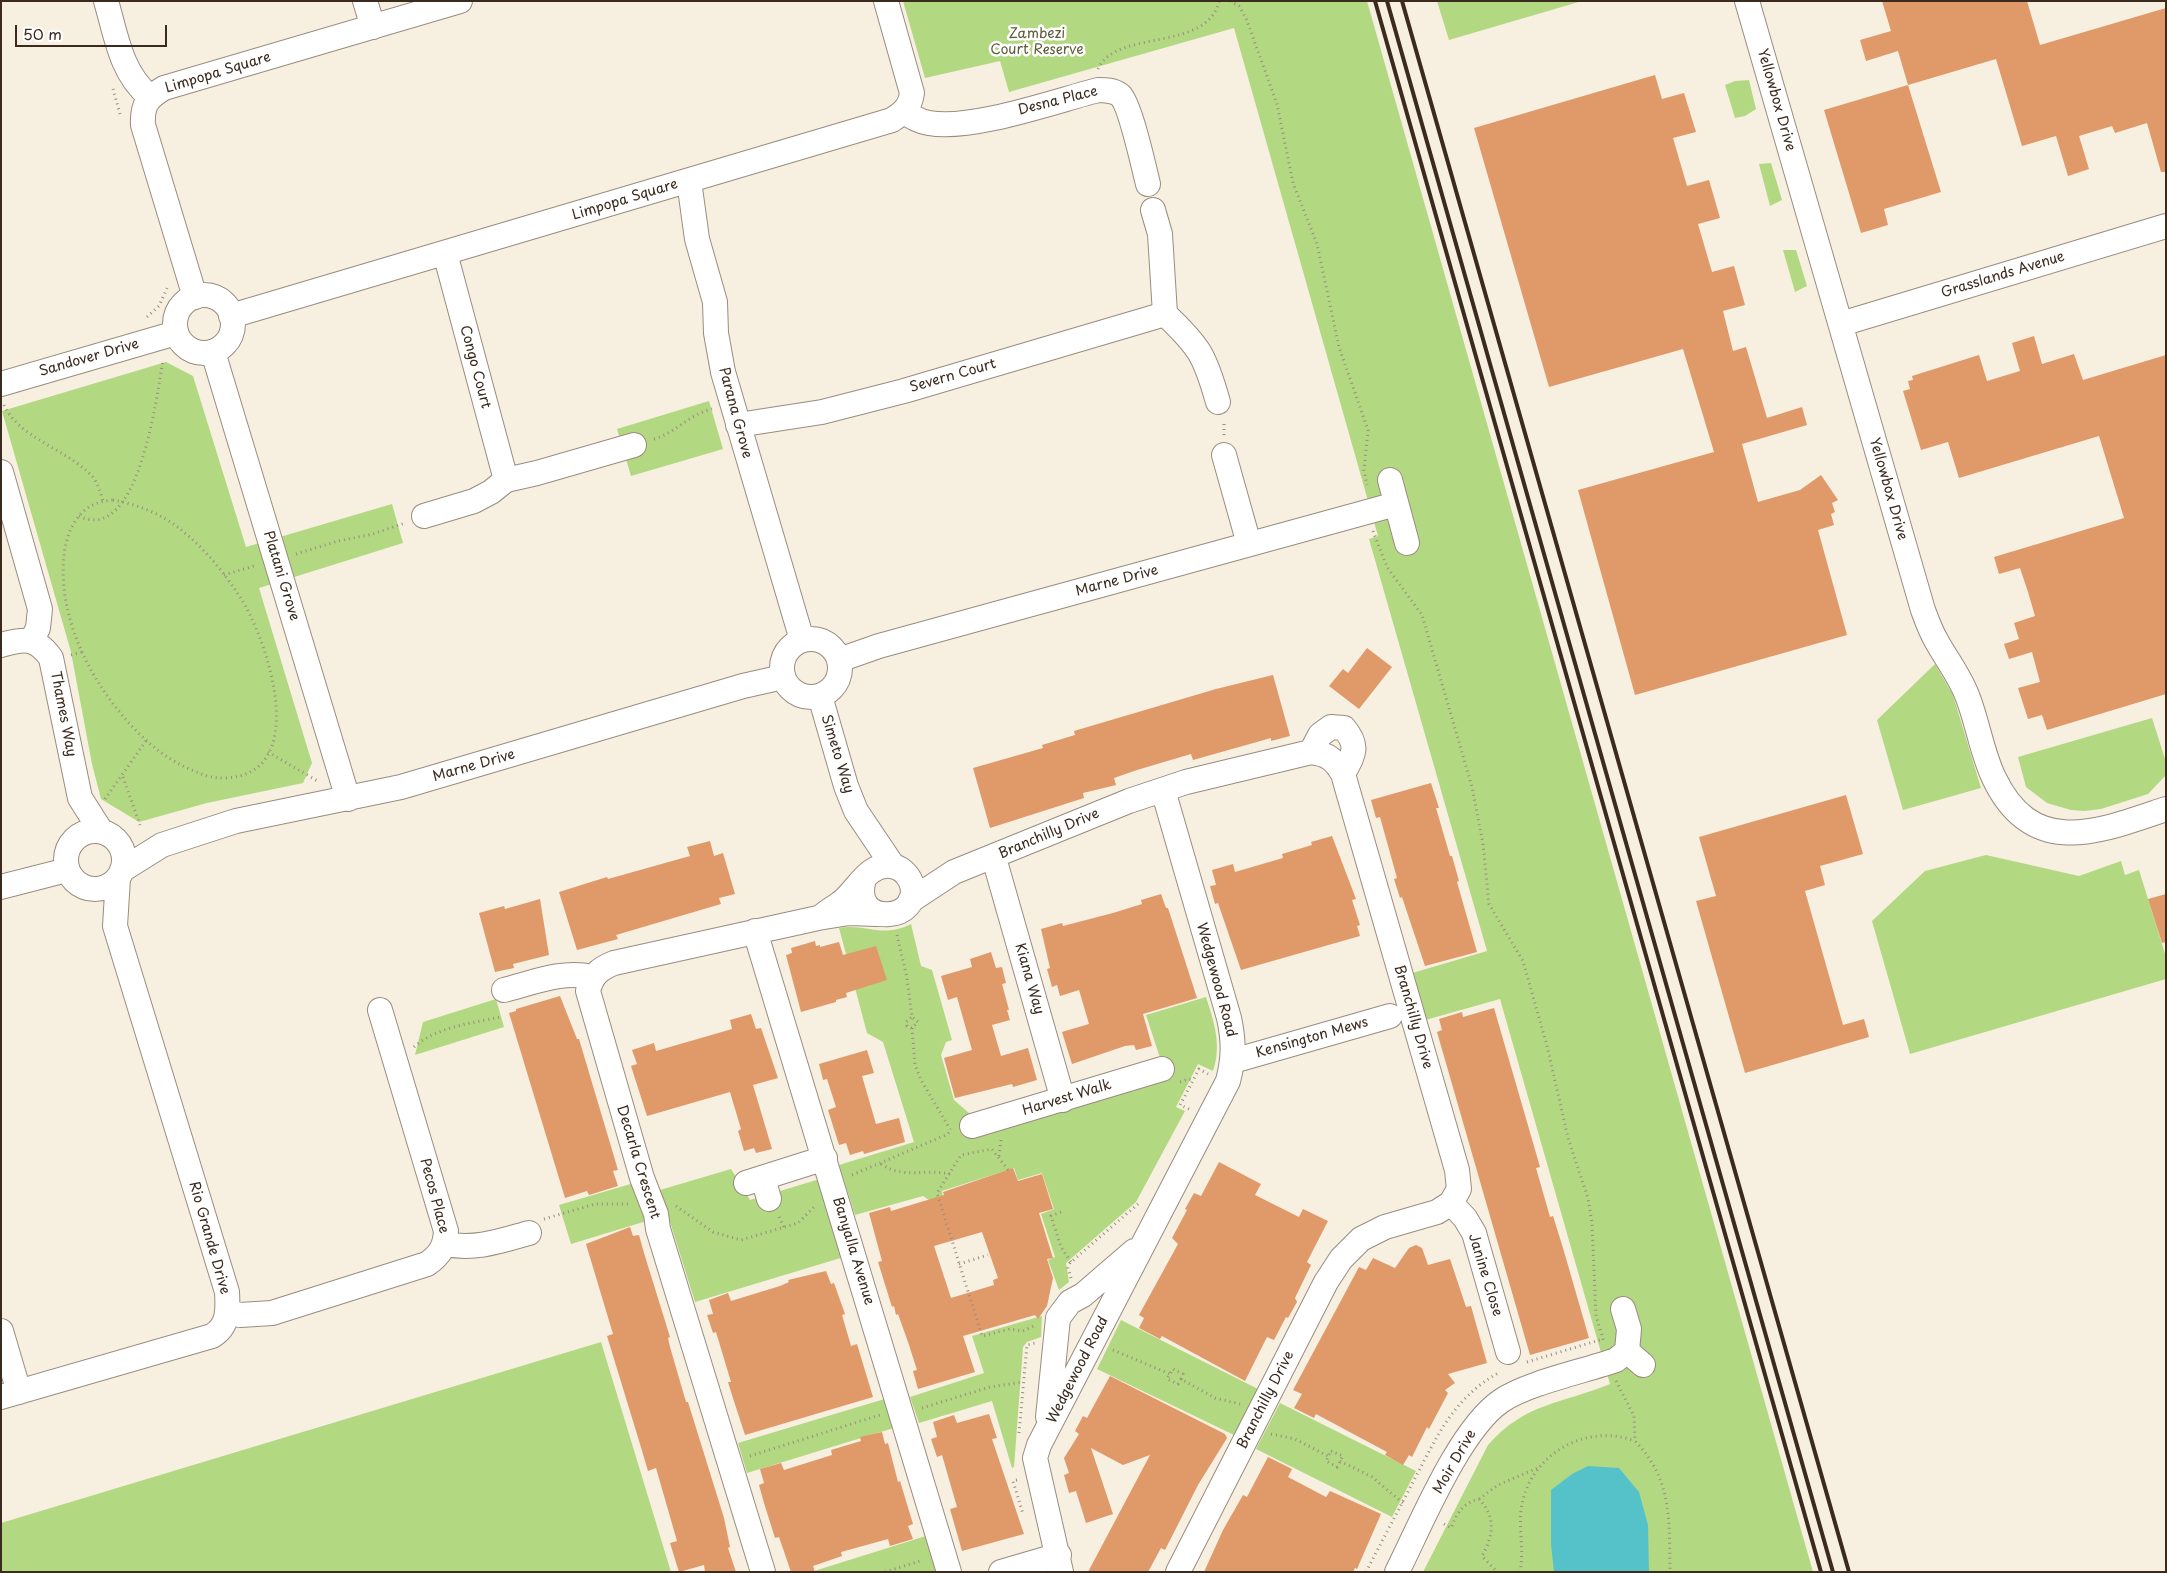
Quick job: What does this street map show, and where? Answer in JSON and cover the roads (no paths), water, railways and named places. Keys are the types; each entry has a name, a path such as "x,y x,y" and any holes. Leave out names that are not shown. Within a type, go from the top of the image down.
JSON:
{"street":[{"path":"106,1 126,66 136,85 150,96"},
{"path":"365,1 372,27"},
{"name":"Limpopa Square","path":"196,297 143,125 142,110 150,96 164,88 460,1"},
{"path":"886,1 910,82 910,104 904,112"},
{"name":"Yellowbox Drive","path":"1747,1 1923,610 1936,640 1968,697 1994,777 2005,798 2021,816 2059,832 2086,833 2166,809"},
{"name":"Desna Place","path":"904,112 928,123 947,124 983,120 1098,90 1109,90 1121,96 1128,109 1148,184"},
{"name":"Limpopa Square","path":"231,316 892,120 904,112"},
{"name":"Parana Grove","path":"689,180 697,238 715,302 716,333 735,415 802,640"},
{"path":"1153,210 1160,234 1165,314 1197,346 1208,365 1218,402"},
{"name":"Grasslands Avenue","path":"1841,324 2166,226"},
{"name":"Congo Court","path":"444,254 506,480"},
{"path":"205,295 215,298 224,303 231,316 230,336 225,344 213,352 202,353 193,351 184,346 176,333 177,313 183,304 196,297 205,295"},
{"name":"Severn Court","path":"735,415 822,412 904,391 1165,314"},
{"name":"Sandover Drive","path":"2,392 176,333"},
{"name":"Platani Grove","path":"213,352 348,799"},
{"path":"424,516 474,501 491,492 506,480 634,445"},
{"path":"1224,455 1249,544"},
{"path":"1,472 40,609 38,628 32,640 18,640 1,645"},
{"path":"1390,480 1407,544"},
{"name":"Marne Drive","path":"839,660 879,646 1396,504"},
{"name":"Thames Way","path":"32,640 44,647 52,658 80,798 75,839"},
{"path":"802,640 820,640 835,652 839,660 839,678 828,692 820,696 811,698 794,692 783,677 783,659 794,645 802,640"},
{"name":"Marne Drive","path":"120,874 162,844 236,821 402,788 743,686 783,677"},
{"name":"Simeto Way","path":"820,696 846,786 856,811 866,877"},
{"path":"1311,752 1320,735 1331,727 1344,728 1353,738 1354,754 1343,774"},
{"name":"Branchilly Drive","path":"910,902 954,872 994,858 1129,801 1186,782 1311,752 1329,756 1337,763 1343,774 1457,1170 1459,1188 1451,1203 1437,1212 1377,1231 1361,1239 1341,1259 1326,1282 1178,1572"},
{"name":"Wedgewood Road","path":"1060,1563 1035,1458 1046,1432 1228,1081 1233,1061 1234,1039 1229,1018 1163,790"},
{"name":"Thames Way","path":"80,798 108,835"},
{"name":"Simeto Way","path":"856,811 897,868"},
{"path":"1,888 75,878 102,888 120,874 123,853 108,835 87,832 75,839 67,853 75,878"},
{"name":"Marne Drive","path":"108,835 162,844"},
{"name":"Kiana Way","path":"994,858 1063,1100"},
{"path":"504,990 563,975 579,974 592,977 601,968 614,963 818,918 849,913 886,916 896,914 910,902 912,887 906,874 897,868 879,866 844,900 818,918"},
{"name":"Branchilly Drive","path":"897,868 925,872 954,872"},
{"name":"Rio Grande Drive","path":"10,1395 212,1336 222,1327 228,1312 227,1292 115,926 120,874"},
{"path":"866,877 862,895 865,903 877,914"},
{"name":"Rio Grande Drive","path":"75,878 115,926"},
{"name":"Banyalla Avenue","path":"755,931 949,1572"},
{"name":"Decarla Crescent","path":"592,977 588,991 590,1006 642,1178 656,1214 658,1229 763,1572"},
{"name":"Pecos Place","path":"228,1312 240,1315 272,1313 427,1264 438,1256 446,1244 446,1231 380,1010"},
{"name":"Kensington Mews","path":"1233,1061 1390,1016"},
{"name":"Harvest Walk","path":"961,1128 1063,1100 1162,1069"},
{"path":"760,1186 824,1158"},
{"name":"Janine Close","path":"1451,1203 1465,1218 1474,1232 1508,1352"},
{"path":"446,1244 463,1247 484,1246 529,1233"},
{"name":"Wedgewood Road","path":"1046,1432 1058,1318 1077,1290 1143,1244"},
{"name":"Wedgewood Road","path":"1077,1290 1103,1294 1110,1307"},
{"name":"Moir Drive","path":"1397,1572 1470,1434 1484,1416 1502,1400 1522,1391 1624,1360 1629,1329 1624,1309"},
{"path":"1,1331 10,1395"},
{"path":"1001,1572 1060,1563"}],"water":[{"path":"1588,1466 1619,1468 1639,1492 1648,1525 1649,1572 1554,1572 1551,1544 1551,1490 1572,1474"}],"railway":[{"path":"1375,1 1821,1572"},
{"path":"1387,1 1833,1572"},
{"path":"1402,1 1849,1572"}],"park label":[{"name":"Zambezi Court Reserve","path":"1037,42"}]}
